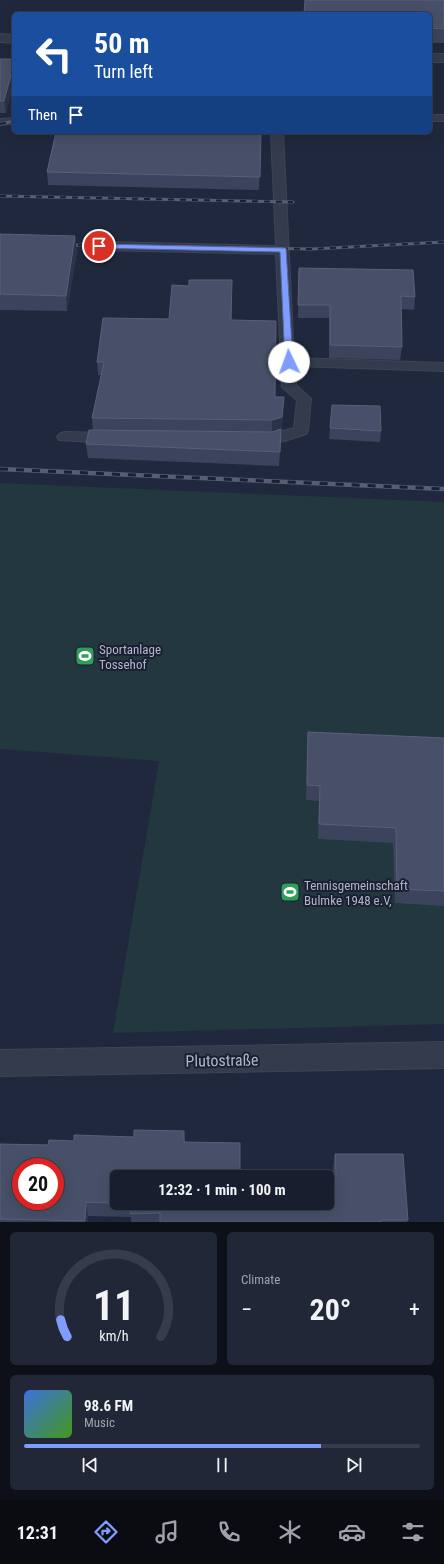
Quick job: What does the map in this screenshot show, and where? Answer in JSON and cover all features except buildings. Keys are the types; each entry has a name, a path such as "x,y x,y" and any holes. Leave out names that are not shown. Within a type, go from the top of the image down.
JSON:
{"street":[{"path":"0,38 12,39"},
{"path":"432,58 444,58"},
{"name":"Plutostraße","path":"0,1063 444,1056"}],"lane":[{"path":"432,118 444,118"},
{"path":"0,122 12,121"},
{"path":"248,439 272,439 301,431 304,398 289,387 277,134"},
{"path":"99,246 283,250"},
{"path":"289,362 444,367"},
{"path":"64,437 123,438"}],"shaded area":[{"name":"Tennisgemeinschaft Bulmke 1948 e.V,","path":"0,483 444,502 444,1024 113,1033 159,761 0,749"}],"railway":[{"path":"0,124 12,121"},
{"path":"0,196 293,202"},
{"path":"66,245 312,249 444,242"},
{"path":"0,469 444,489"}],"place":[{"name":"Sportanlage Tossehof","path":"85,656"},
{"name":"Tennisgemeinschaft Bulmke 1948 e.V,","path":"290,892"}],"route":[{"path":"99,246 283,250 289,362"}]}
